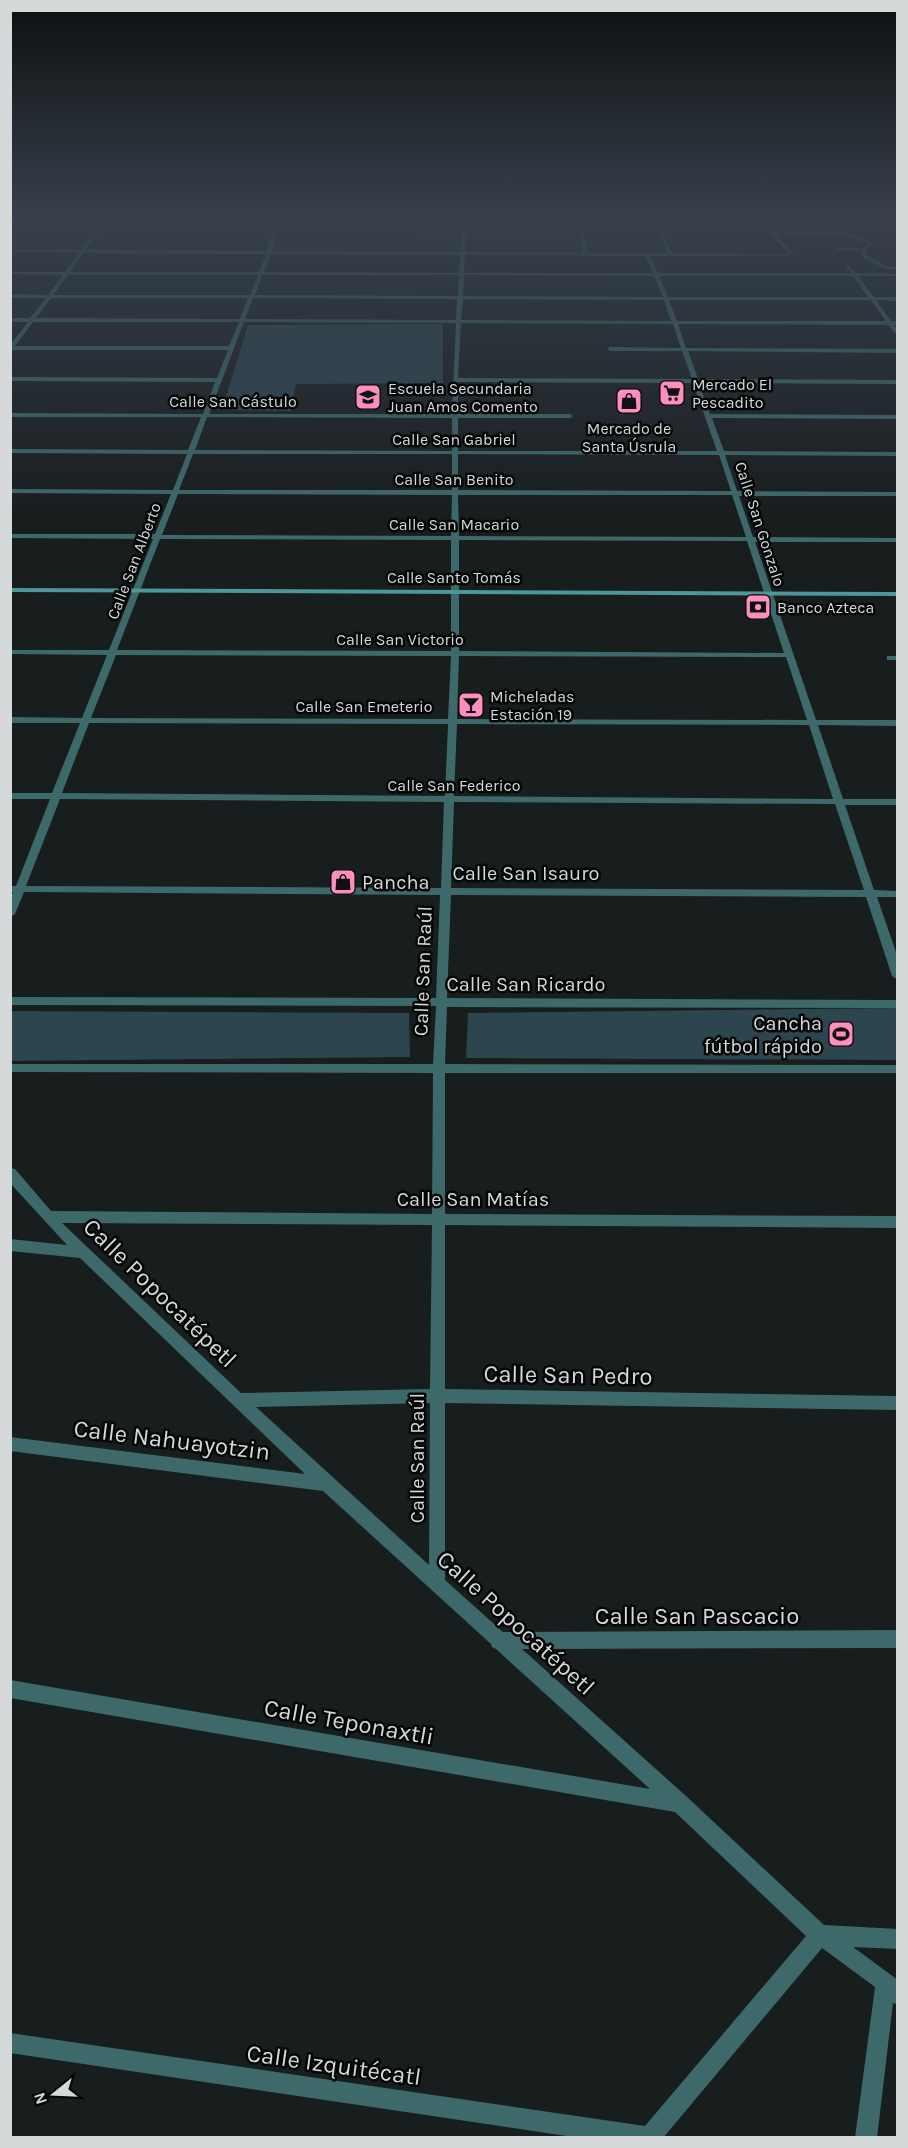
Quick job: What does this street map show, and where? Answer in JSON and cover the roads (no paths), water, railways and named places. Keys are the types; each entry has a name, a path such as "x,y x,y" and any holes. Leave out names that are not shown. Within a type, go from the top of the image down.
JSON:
{"street":[{"path":"11,348 35,317"},
{"name":"Calle San Alberto","path":"10,915 15,889 56,796 243,317"},
{"name":"Calle San Raúl","path":"437,1584 439,1068 455,654 454,415 458,317"},
{"name":"Calle San Gonzalo","path":"673,317 897,976"},
{"path":"886,317 897,334"},
{"path":"10,320 897,323"},
{"path":"11,348 231,348"},
{"path":"610,349 897,351"},
{"path":"10,379 219,380"},
{"path":"455,381 897,382"},
{"name":"Calle San Cástulo","path":"10,415 570,416"},
{"path":"707,416 897,417"},
{"name":"Calle San Gabriel","path":"10,451 897,454"},
{"name":"Calle San Benito","path":"10,491 897,494"},
{"name":"Calle San Macario","path":"10,536 897,540"},
{"name":"Calle Santo Tomás","path":"10,590 897,594"},
{"name":"Calle San Victorio","path":"10,652 789,655"},
{"name":"Calle San Emeterio","path":"10,720 897,723"},
{"name":"Calle San Federico","path":"10,796 897,802"},
{"name":"Calle San Isauro","path":"15,889 897,894"},
{"name":"Calle San Ricardo","path":"10,1001 897,1004"},
{"path":"10,1068 897,1069"},
{"name":"Calle Popocatépetl","path":"10,1173 48,1218 83,1253 327,1484 679,1803 820,1935 892,1988"},
{"name":"Calle San Matías","path":"48,1218 439,1218 897,1222"},
{"path":"10,1245 83,1253"},
{"name":"Calle San Pedro","path":"237,1400 436,1396 897,1403"},
{"name":"Calle Nahuayotzin","path":"10,1444 327,1484"},
{"name":"Calle San Pascacio","path":"498,1641 897,1639"},
{"name":"Calle Teponaxtli","path":"10,1689 679,1803"},
{"path":"649,2137 820,1935 897,1939"},
{"path":"866,2138 892,1988"},
{"name":"Calle Izquitécatl","path":"10,2043 649,2137"}],"place":[{"name":"Mercado El Pescadito","path":"672,393"},
{"name":"Escuela Secundaria Juan Amos Comento","path":"368,397"},
{"name":"Mercado de Santa Úsrula","path":"629,401"},
{"name":"Banco Azteca","path":"758,607"},
{"name":"Micheladas Estación 19","path":"471,705"},
{"name":"Pancha","path":"343,882"},
{"name":"Cancha fútbol rápido","path":"841,1034"}]}
